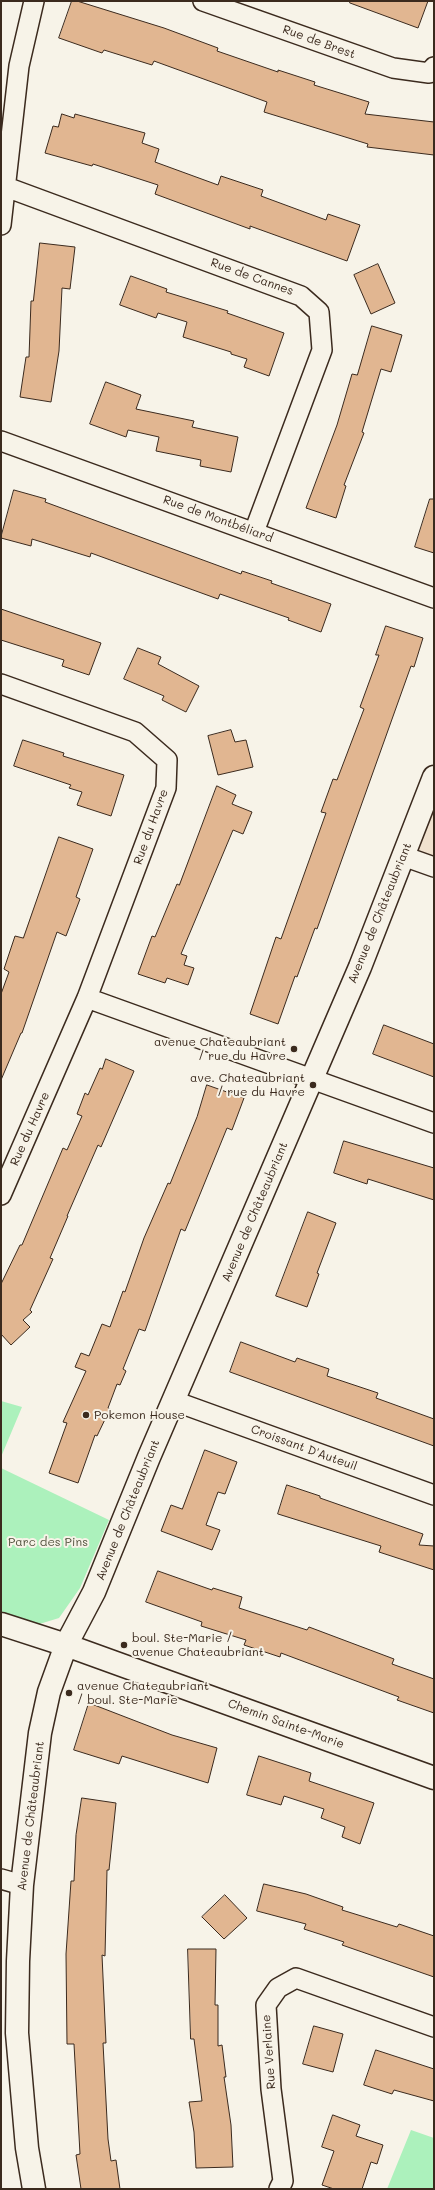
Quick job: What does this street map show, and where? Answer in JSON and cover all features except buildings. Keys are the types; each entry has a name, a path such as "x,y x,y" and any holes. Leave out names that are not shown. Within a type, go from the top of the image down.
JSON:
{"street":[{"path":"1,225 19,66 34,1"},
{"name":"Rue de Brest","path":"203,1 393,68 429,73 434,68"},
{"name":"Rue de Cannes","path":"6,187 301,296 319,312 322,350 254,532"},
{"name":"Rue de Montbéliard","path":"1,441 434,598"},
{"name":"Rue du Havre","path":"1,684 135,732 167,760 166,788 87,998 1,1195"},
{"name":"Avenue de Châteaubriant","path":"34,2189 27,2148 17,2033 18,1961 22,1885 40,1733 49,1692 66,1645 97,1585 174,1401 360,967 434,777"},
{"path":"403,856 434,867"},
{"path":"87,998 434,1123"},
{"name":"Croissant D'Auteuil","path":"174,1401 434,1495"},
{"name":"Chemin Sainte-Marie","path":"1,1624 66,1645 434,1778"},
{"path":"1,1879 22,1885"},
{"name":"Rue Verlaine","path":"279,2189 283,2180 271,2089 266,2004 278,1988 296,1978 434,2027"}],"shaded area":[{"path":"434,770 434,867 403,856"}],"green space":[{"path":"1,1401 22,1407 1,1457"},
{"name":"Parc des Pins","path":"1,1468 109,1520 80,1588 59,1618 33,1626 1,1615"},
{"path":"411,2130 434,2138 434,2189 387,2189"}],"place":[{"name":"avenue Chateaubriant / rue du Havre","path":"294,1049"},
{"name":"ave. Chateaubriant / rue du Havre","path":"313,1085"},
{"name":"Pokemon House","path":"86,1415"},
{"name":"boul. Ste-Marie / avenue Chateaubriant","path":"124,1645"},
{"name":"avenue Chateaubriant / boul. Ste-Marie","path":"69,1693"}]}
